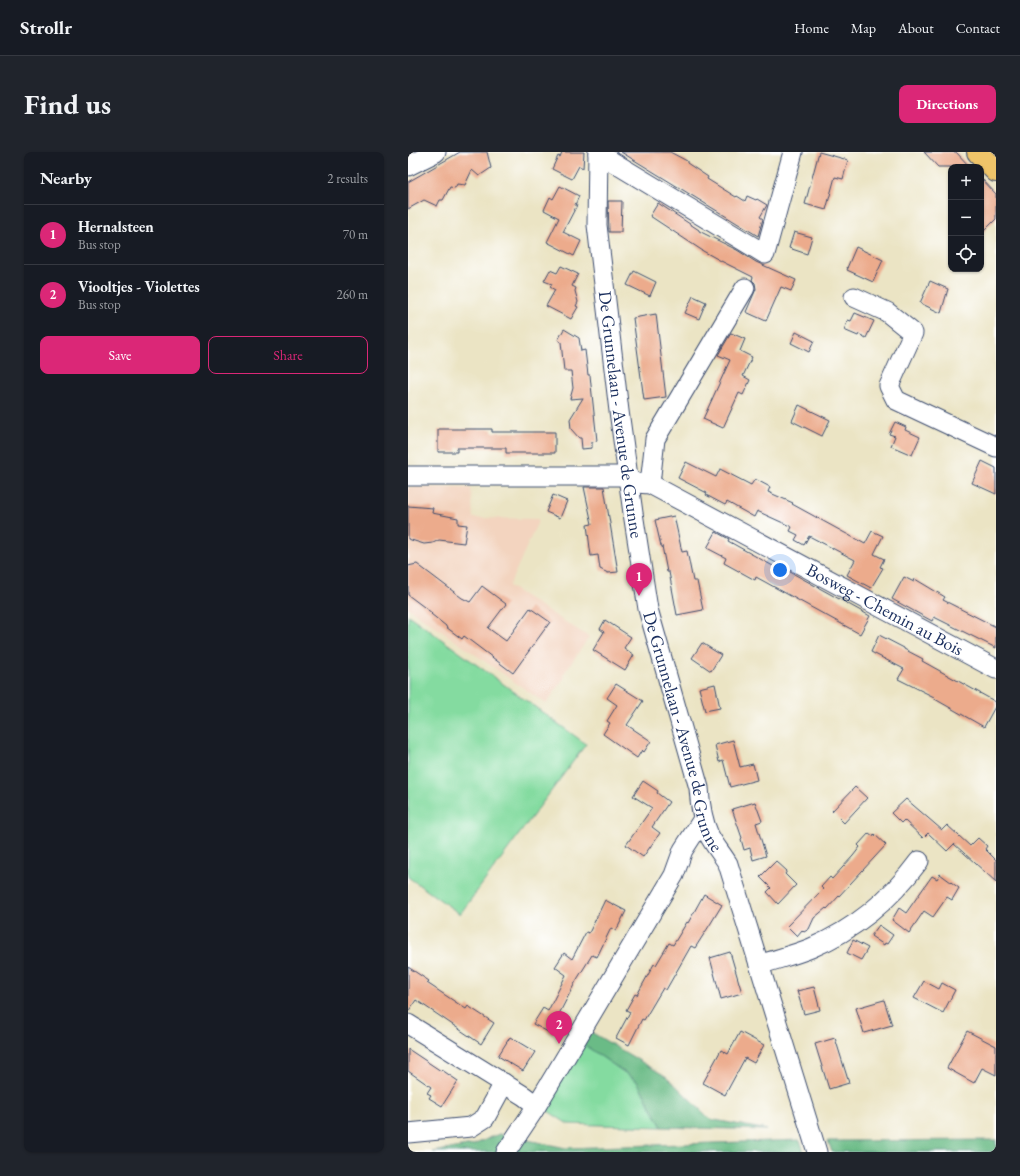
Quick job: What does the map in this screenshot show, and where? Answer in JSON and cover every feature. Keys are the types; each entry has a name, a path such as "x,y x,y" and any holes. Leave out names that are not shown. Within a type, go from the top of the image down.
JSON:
{"main road":[{"path":"978,152 996,171"}],"street":[{"path":"408,166 436,152"},
{"path":"598,153 765,254 793,152"},
{"name":"De Grunnelaan - Avenue de Grunne","path":"598,153 598,225 628,476 648,609 699,788 706,827 728,864 818,1152"},
{"path":"650,484 655,440 745,288"},
{"path":"854,297 887,312 913,333 889,386 896,400 996,447"},
{"name":"Bosweg - Chemin au Bois","path":"408,476 628,476 636,483 650,484 996,669"},
{"path":"510,1145 576,1040 674,875 683,850 706,827"},
{"path":"759,965 811,948 848,930 878,907 898,889 919,861"},
{"path":"408,1024 536,1105"},
{"path":"408,1133 471,1127 485,1118 504,1084"}],"shaded area":[{"path":"408,487 471,488 473,518 539,519 509,586 589,637 563,675 565,677 546,704 408,608"}],"green space":[{"path":"408,615 586,744 460,914 408,877"},
{"path":"591,1032 667,1077 710,1119 767,1130 662,1127 637,1081 583,1044"},
{"path":"583,1044 637,1081 662,1127 568,1124 543,1108"},
{"path":"499,1134 566,1148 800,1140 804,1152 432,1152 473,1145"},
{"path":"996,1140 996,1152 832,1152 828,1141"}],"building":[{"path":"460,152 487,152 491,168 479,176 472,170 465,185 457,184 455,188 450,187 443,200 440,200 437,206 424,200 408,209 408,182"},
{"path":"562,152 584,152 583,168 579,166 572,179 552,169 558,156 560,157"},
{"path":"621,152 670,152 687,161 687,163 708,177 707,179 736,197 737,196 745,201 747,196 756,200 757,199 767,205 760,217 763,219 758,236"},
{"path":"819,152 848,160 843,179 835,177 826,210 805,204"},
{"path":"924,152 956,152 967,164 948,164 948,167 938,167"},
{"path":"984,181 996,194 996,219 984,231"},
{"path":"560,186 579,196 575,205 577,205 563,232 581,241 574,256 547,242 559,218 544,210 550,197 553,199"},
{"path":"608,201 622,201 621,232 609,232"},
{"path":"658,203 699,231 737,250 756,262 796,280 791,291 781,287 766,321 746,312 756,289 755,283 752,280 753,277 703,251 650,216"},
{"path":"794,232 812,237 807,254 789,248"},
{"path":"856,247 883,260 873,282 847,270"},
{"path":"561,266 578,274 572,286 576,288 575,291 578,302 576,306 578,307 571,319 546,306 555,290 550,287 552,284 544,281 550,270 557,273"},
{"path":"634,271 656,282 650,296 627,285"},
{"path":"930,281 948,289 941,313 920,303"},
{"path":"693,296 706,302 699,319 685,313"},
{"path":"855,313 874,321 866,338 859,334 858,336 844,330 848,320 851,321"},
{"path":"656,314 666,397 644,400 633,318"},
{"path":"564,329 579,338 581,351 585,350 588,375 590,375 597,441 592,442 592,448 582,449 581,438 579,438 571,429 570,419 583,398 570,399 573,388 571,371 564,371 561,342 558,340"},
{"path":"796,332 814,341 809,352 791,343"},
{"path":"731,333 745,339 740,351 752,357 743,376 750,380 743,395 739,393 723,428 703,419 730,360 718,355"},
{"path":"799,405 830,420 822,436 792,421"},
{"path":"895,422 906,427 905,430 920,437 912,455 891,446 895,436 889,434"},
{"path":"438,429 492,429 492,432 555,432 555,453 506,453 506,448 457,448 457,452 438,452"},
{"path":"982,461 996,468 996,494 972,483"},
{"path":"686,462 716,477 720,469 751,485 755,479 770,487 768,492 793,503 792,504 865,544 872,531 883,536 874,554 884,559 880,567 883,568 871,588 847,575 855,560 809,536 804,545 795,540 798,535 790,531 792,527 757,511 754,517 727,502 725,505 706,495 707,493 678,478"},
{"path":"584,487 604,487 618,572 608,573 600,569 598,555 591,556 587,525 592,524"},
{"path":"553,495 567,501 560,518 546,512"},
{"path":"408,506 433,508 432,513 458,518 458,524 467,525 464,543 439,540 433,543 424,544 408,539"},
{"path":"674,516 682,552 687,551 693,581 697,581 703,610 677,615 669,572 667,572 655,520"},
{"path":"716,532 729,539 728,541 782,571 783,568 870,616 860,634 756,577 755,580 724,563 726,558 707,548"},
{"path":"417,564 462,598 470,602 482,586 506,604 488,628 506,641 530,608 550,622 513,673 464,636 462,639 431,614 432,613 408,595 408,566"},
{"path":"904,577 914,582 915,579 945,597 943,600 996,627 996,648 934,617 932,621 892,599"},
{"path":"605,620 631,637 624,648 634,655 625,670 593,650 604,632 600,629"},
{"path":"879,635 996,702 996,705 984,727 933,698 934,697 898,679 904,669 871,652"},
{"path":"702,643 721,655 711,671 692,658"},
{"path":"616,684 643,701 627,725 651,741 644,752 642,750 637,758 603,734 610,723 607,721 617,705 607,698"},
{"path":"715,684 720,708 705,711 699,688"},
{"path":"733,740 740,767 753,764 757,780 730,787 723,760 719,762 715,745"},
{"path":"643,781 658,791 657,793 669,802 652,827 660,833 643,857 626,845 652,808 633,796"},
{"path":"855,787 867,798 844,823 832,811"},
{"path":"906,799 942,830 947,825 970,846 978,838 987,846 985,849 996,860 996,882 954,844 947,851 928,833 923,838 904,820 901,823 891,813"},
{"path":"755,802 762,821 756,823 766,856 753,860 750,848 744,850 742,838 732,809"},
{"path":"869,833 873,836 874,834 886,845 827,909 826,908 814,918 809,929 804,932 802,930 797,936 787,926 823,889 821,887 830,877 832,879 853,856 860,847 858,845"},
{"path":"776,861 787,871 785,874 796,885 778,904 767,892 771,888 760,877"},
{"path":"940,874 959,888 952,900 947,897 933,917 924,911 909,933 892,920 899,908 906,913 932,876 937,879"},
{"path":"704,894 722,905 711,923 695,948 691,946 666,990 663,988 644,1020 642,1019 629,1045 616,1038 630,1012 626,1010 635,994 637,995 654,964 656,965 669,943 673,945 687,922 688,923"},
{"path":"605,900 626,911 616,931 611,928 597,957 592,955 576,981 558,1016 560,1018 552,1034 533,1024 543,1008 548,1011 566,975 555,967 564,953 572,959 586,932 589,933"},
{"path":"879,925 893,935 887,944 885,943 884,945 871,936"},
{"path":"853,940 868,948 861,960 847,953"},
{"path":"730,952 742,993 721,999 710,958"},
{"path":"408,967 429,981 427,983 466,1009 468,1006 494,1023 481,1044 416,1000 408,1012"},
{"path":"924,981 939,989 942,983 955,990 943,1013 914,998"},
{"path":"814,987 820,1010 804,1014 797,991"},
{"path":"884,1000 892,1025 864,1033 856,1008"},
{"path":"967,1031 996,1046 996,1075 982,1068 974,1083 947,1068"},
{"path":"740,1032 764,1045 754,1063 745,1058 725,1095 703,1083 721,1050 728,1054"},
{"path":"510,1037 535,1052 523,1071 498,1056"},
{"path":"835,1038 849,1083 829,1089 815,1044"},
{"path":"408,1049 458,1081 442,1106 429,1098 431,1095 427,1093 431,1087 408,1071"}],"place":[{"name":"Hernalsteen","path":"639,596"},
{"name":"Viooltjes - Violettes","path":"559,1044"}]}
